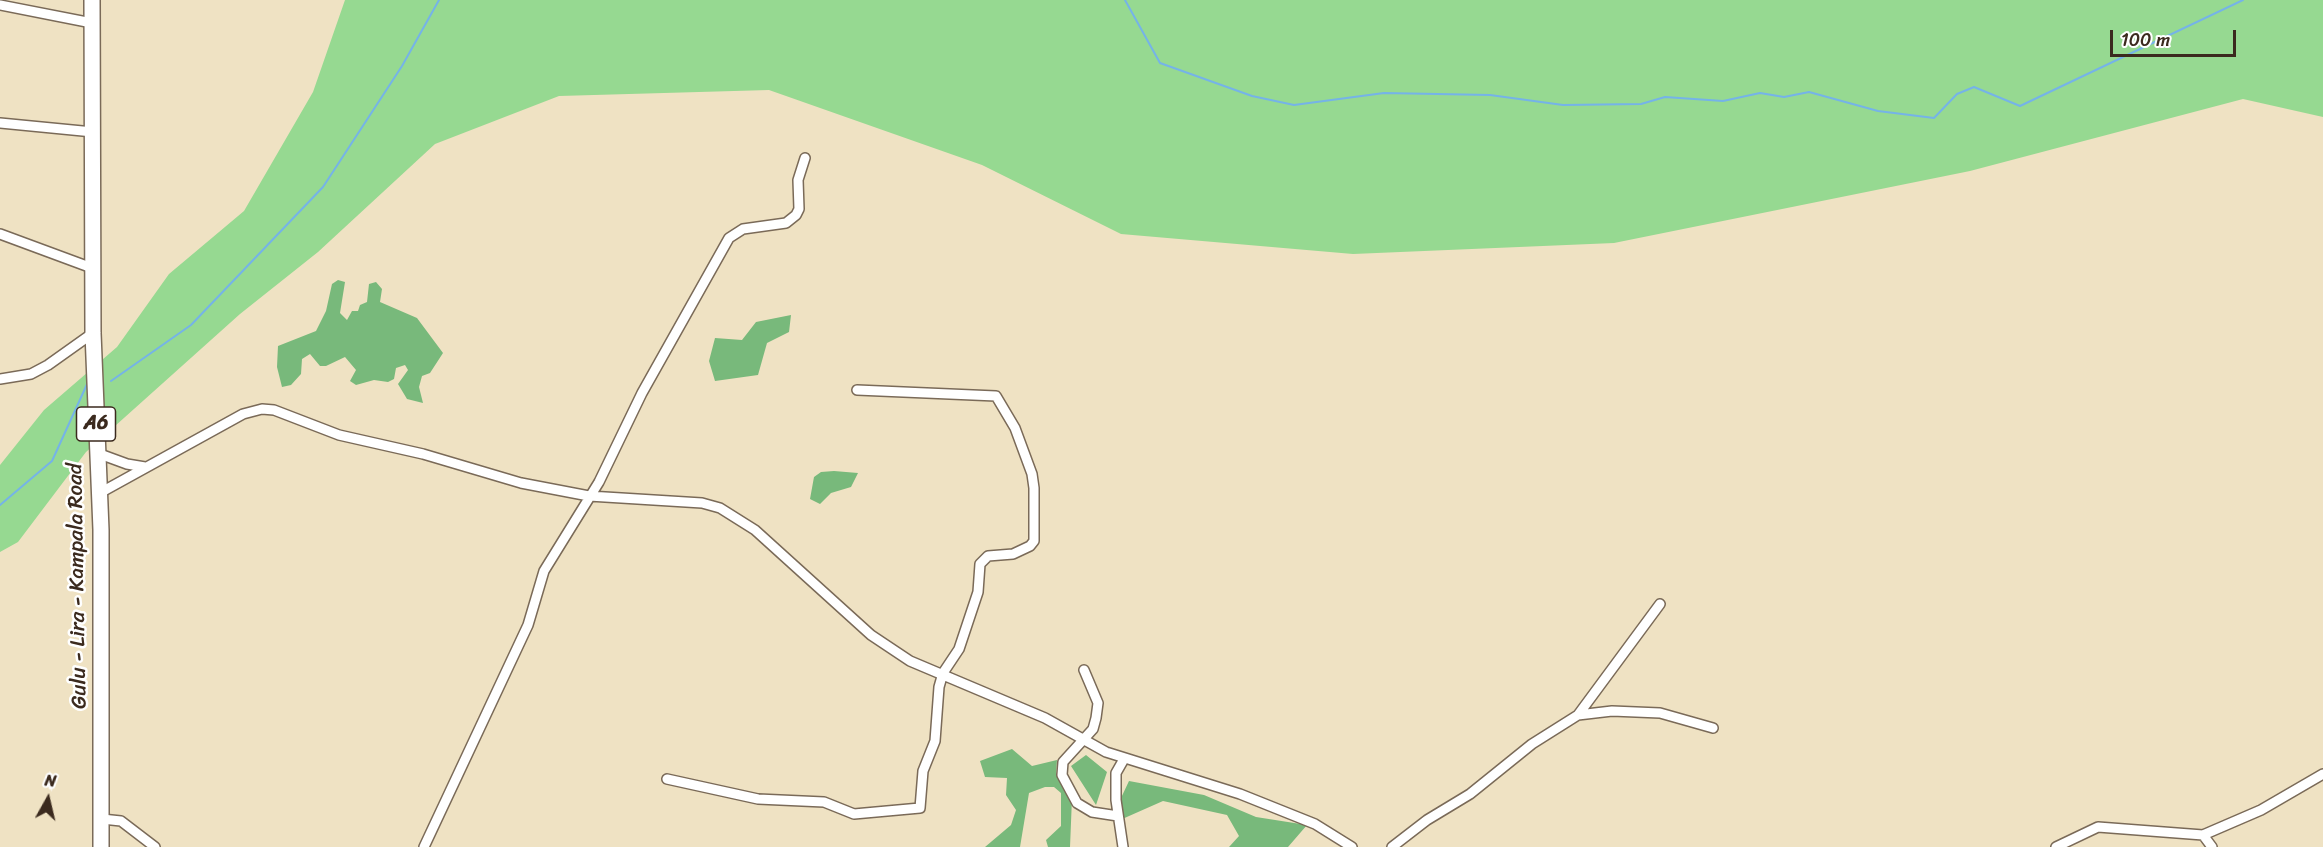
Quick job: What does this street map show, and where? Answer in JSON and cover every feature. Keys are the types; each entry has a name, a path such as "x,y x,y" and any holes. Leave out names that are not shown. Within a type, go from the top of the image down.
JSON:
{"main road":[{"name":"Gulu - Lira - Kampala Road","path":"92,0 93,333 101,530 101,847"}],"street":[{"path":"0,5 92,23"},
{"path":"0,123 93,132"},
{"path":"424,847 528,625 544,571 608,465 642,393 729,238 743,229 786,223 796,216 799,208 798,180 805,158"},
{"path":"0,234 92,268"},
{"path":"0,379 30,374 48,365 93,333"},
{"path":"667,779 758,799 824,802 854,814 896,811 909,807 920,808 923,795 921,778 935,741 939,687 943,674 959,649 978,592 980,564 988,556 1022,550 1034,541 1032,474 1015,428 996,396 857,390"},
{"path":"98,494 243,414 262,409 274,410 339,435 423,454 521,483 589,496 671,499 720,508 744,522 779,550 871,634 910,660 1045,718 1083,741 1124,759 1240,794 1315,824 1352,847"},
{"path":"97,453 127,464 145,467"},
{"path":"1392,847 1427,820 1470,794 1532,744 1578,715 1660,604"},
{"path":"1084,670 1098,703 1093,729 1063,762 1062,775 1077,803 1092,812 1118,816"},
{"path":"1578,715 1612,711 1660,714 1713,728"},
{"path":"1123,847 1118,816 1116,773 1124,759"},
{"path":"2056,847 2098,827 2203,835 2261,810 2323,774"},
{"path":"102,819 121,821 155,847"},
{"path":"2203,835 2212,847"}],"green space":[{"path":"345,0 2323,0 2323,117 2243,99 1970,171 1614,243 1353,254 1121,234 982,165 769,90 559,96 435,144 318,252 240,314 86,452 18,542 0,552 0,465 44,410 117,347 169,274 244,211 313,92"},
{"path":"338,280 345,282 340,313 347,320 352,311 358,311 360,305 367,302 369,284 376,282 382,289 380,302 417,318 443,353 430,373 422,376 419,387 423,403 407,399 398,384 408,370 405,365 396,368 394,379 388,382 374,380 356,385 350,381 356,370 345,357 326,366 320,366 310,354 302,359 301,374 291,385 282,387 277,367 278,346 316,331 326,311 332,284"},
{"path":"791,315 789,332 767,343 758,375 715,381 709,361 715,338 742,340 756,322"},
{"path":"821,472 858,473 851,487 831,493 820,504 810,499 814,477"},
{"path":"1012,749 1032,766 1057,760 1056,773 1072,798 1070,847 1048,847 1046,840 1061,826 1061,793 1054,787 1045,787 1029,793 1020,847 985,847 1011,825 1016,810 1006,795 1007,778 985,777 980,761"},
{"path":"1086,755 1107,772 1096,805 1071,766"},
{"path":"1129,781 1204,795 1256,817 1307,825 1288,847 1229,847 1239,836 1227,815 1163,801 1120,820 1121,798"}],"waterway":[{"path":"111,381 191,325 323,187 402,66 439,0"},
{"path":"1125,0 1160,63 1252,96 1294,105 1384,93 1490,95 1563,105 1641,104 1665,97 1723,101 1760,93 1784,97 1809,92 1878,111 1934,118 1957,94 1974,87 2020,106 2243,0"},
{"path":"0,505 52,461 88,382"}]}
